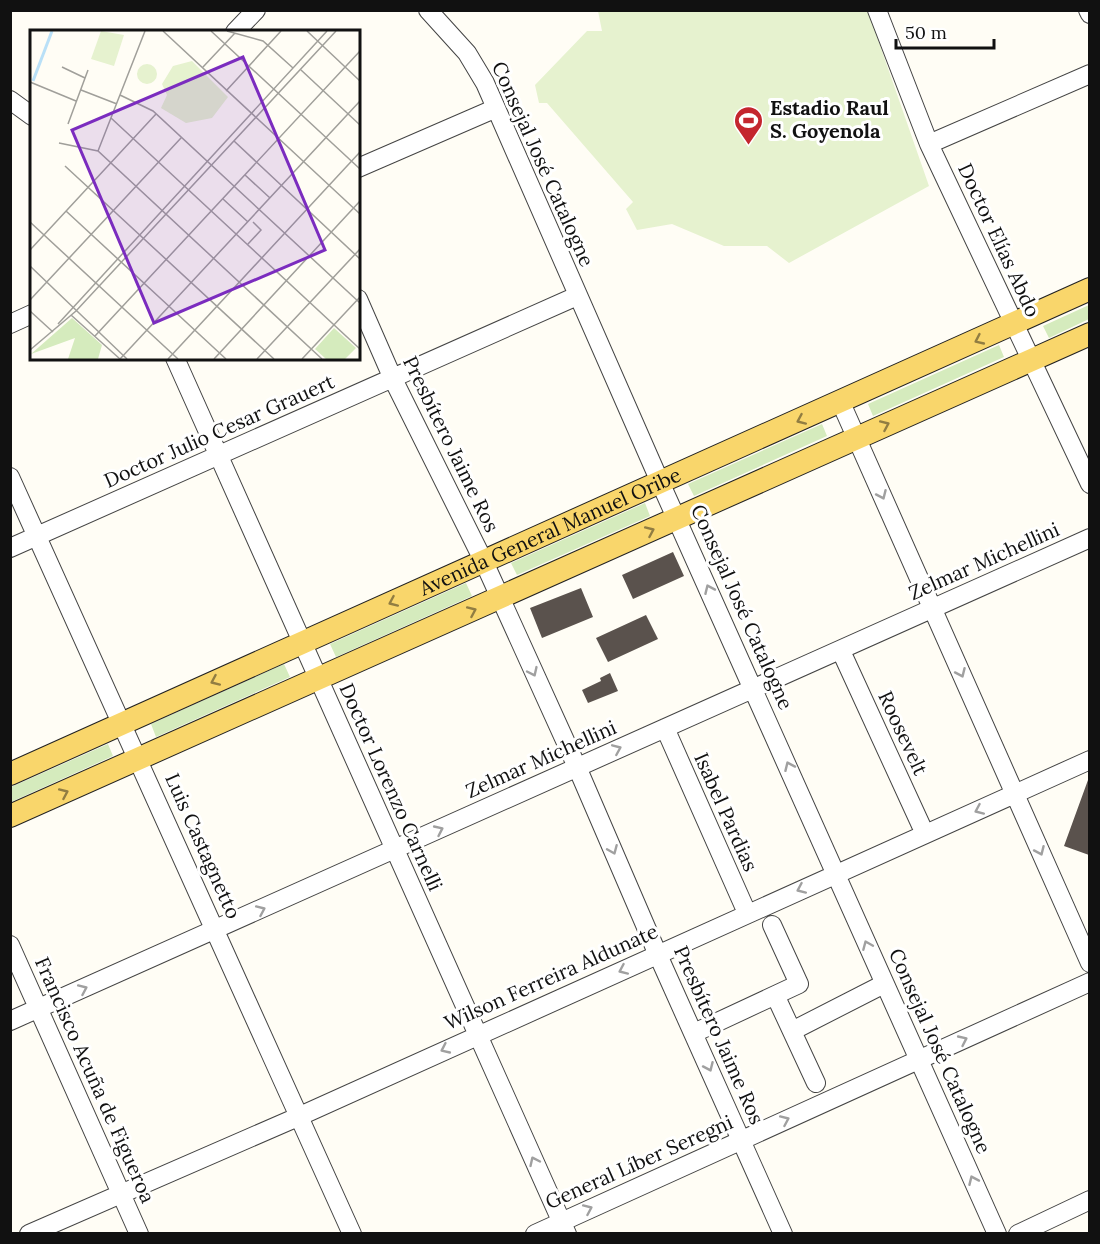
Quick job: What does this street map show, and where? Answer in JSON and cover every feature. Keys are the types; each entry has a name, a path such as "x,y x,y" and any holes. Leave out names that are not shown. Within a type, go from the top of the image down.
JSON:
{"main road":[{"name":"Avenida General Manuel Oribe","path":"10,774 841,403 1089,289"},
{"name":"Avenida General Manuel Oribe","path":"10,816 1089,334"}],"street":[{"path":"240,30 256,10"},
{"name":"Consejal José Catalogne","path":"428,10 467,54 485,83 494,109 577,296 997,1233"},
{"name":"Doctor Elías Abdo","path":"877,10 929,144 1089,484"},
{"path":"929,144 1089,74"},
{"path":"10,100 30,115"},
{"path":"360,167 494,109"},
{"name":"Doctor Julio Cesar Grauert","path":"10,548 577,296"},
{"name":"Presbítero Jaime Ros","path":"360,304 393,379 483,562 577,767 658,955 783,1233"},
{"path":"10,324 30,315"},
{"name":"Doctor Lorenzo Carnelli","path":"176,360 300,643 564,1228"},
{"path":"841,403 1089,963"},
{"name":"Luis Castagnetto","path":"10,477 352,1233"},
{"name":"Zelmar Michellini","path":"10,1021 841,651 1089,538"},
{"name":"Roosevelt","path":"841,651 925,834"},
{"name":"Isabel Pardias","path":"665,729 747,913"},
{"name":"Wilson Ferreira Aldunate","path":"29,1233 300,1116 1089,760"},
{"path":"694,1033 776,997 799,984 772,926"},
{"name":"Francisco Acuña de Figueroa","path":"10,945 139,1233"},
{"name":"General Líber Seregni","path":"535,1233 564,1228 742,1140 1089,982"},
{"path":"792,1031 884,984"},
{"path":"776,997 816,1083"},
{"path":"1018,1233 1089,1200"}],"green space":[{"name":"Estadio Raul S. Goyenola","path":"598,11 868,11 929,186 789,263 767,246 724,246 672,224 637,230 626,209 633,202 547,103 539,103 535,85 587,31 602,31"},
{"path":"1089,305 1089,319 1049,338 1043,326"},
{"path":"999,345 1004,357 873,416 868,404"},
{"path":"822,424 827,436 694,496 688,484"},
{"path":"645,503 650,516 517,575 511,563"},
{"path":"466,583 472,596 336,657 330,644"},
{"path":"284,664 290,677 156,737 151,724"},
{"path":"108,744 113,756 11,802 11,787"}],"building":[{"path":"673,552 684,576 633,599 622,575"},
{"path":"581,588 593,617 542,638 530,608"},
{"path":"646,615 658,639 608,662 596,638"},
{"path":"610,673 618,691 588,703 582,690 601,681 600,678"},
{"path":"1089,780 1089,855 1064,846"}],"place":[{"name":"Estadio Raul S. Goyenola","path":"749,146"}]}
